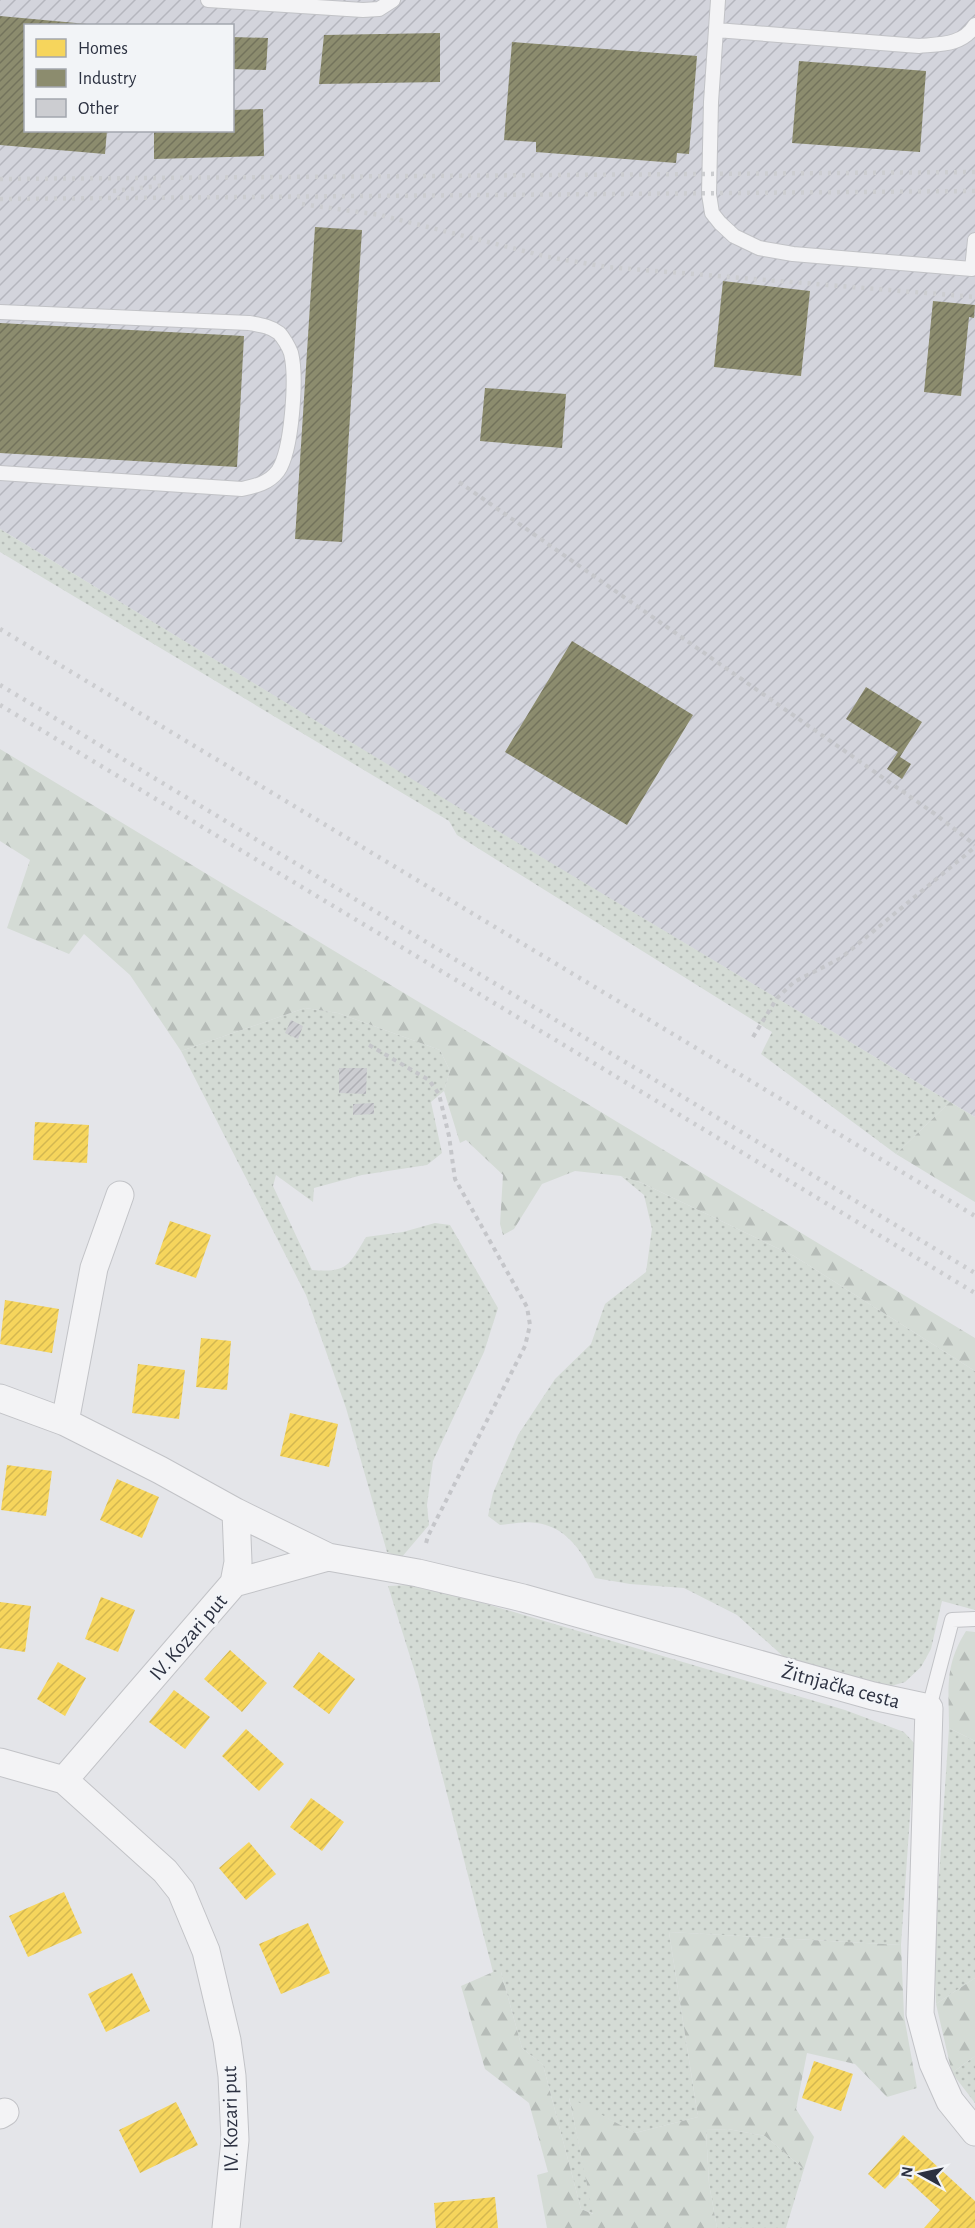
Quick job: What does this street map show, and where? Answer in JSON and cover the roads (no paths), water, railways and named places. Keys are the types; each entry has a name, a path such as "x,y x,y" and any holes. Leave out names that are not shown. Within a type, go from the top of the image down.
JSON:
{"street":[{"path":"64,1422 94,1268 120,1196"},
{"path":"0,1398 64,1422 160,1470 236,1512 328,1557"},
{"name":"IV. Kozari put","path":"64,1780 234,1583 238,1562 236,1512"},
{"path":"234,1583 328,1557"},
{"name":"Žitnjačka cesta","path":"328,1557 418,1573 523,1598 873,1696 928,1708 920,2014 933,2063 950,2101 975,2132"},
{"name":"IV. Kozari put","path":"0,1762 64,1780 165,1871 181,1891 206,1951 227,2040 232,2076 235,2140 226,2228"}],"lane":[{"path":"208,0 363,10 379,9 393,0"},
{"path":"718,0 711,102 709,194 712,213 734,236 759,248 793,254 972,269 975,240"},
{"path":"716,30 919,46 959,40 969,35 975,25"},
{"path":"0,312 249,323 267,326 280,334 291,352 292,407 287,452 279,470 270,480 259,486 242,489 0,473"},
{"path":"928,1708 952,1620 975,1619"}],"railway":[{"path":"0,179 975,172"},
{"path":"113,191 166,185"},
{"path":"0,199 975,191"},
{"path":"302,204 380,215 548,257 607,267 975,297"},
{"path":"0,629 975,1216"},
{"path":"0,685 975,1273"},
{"path":"0,705 975,1293"}]}
